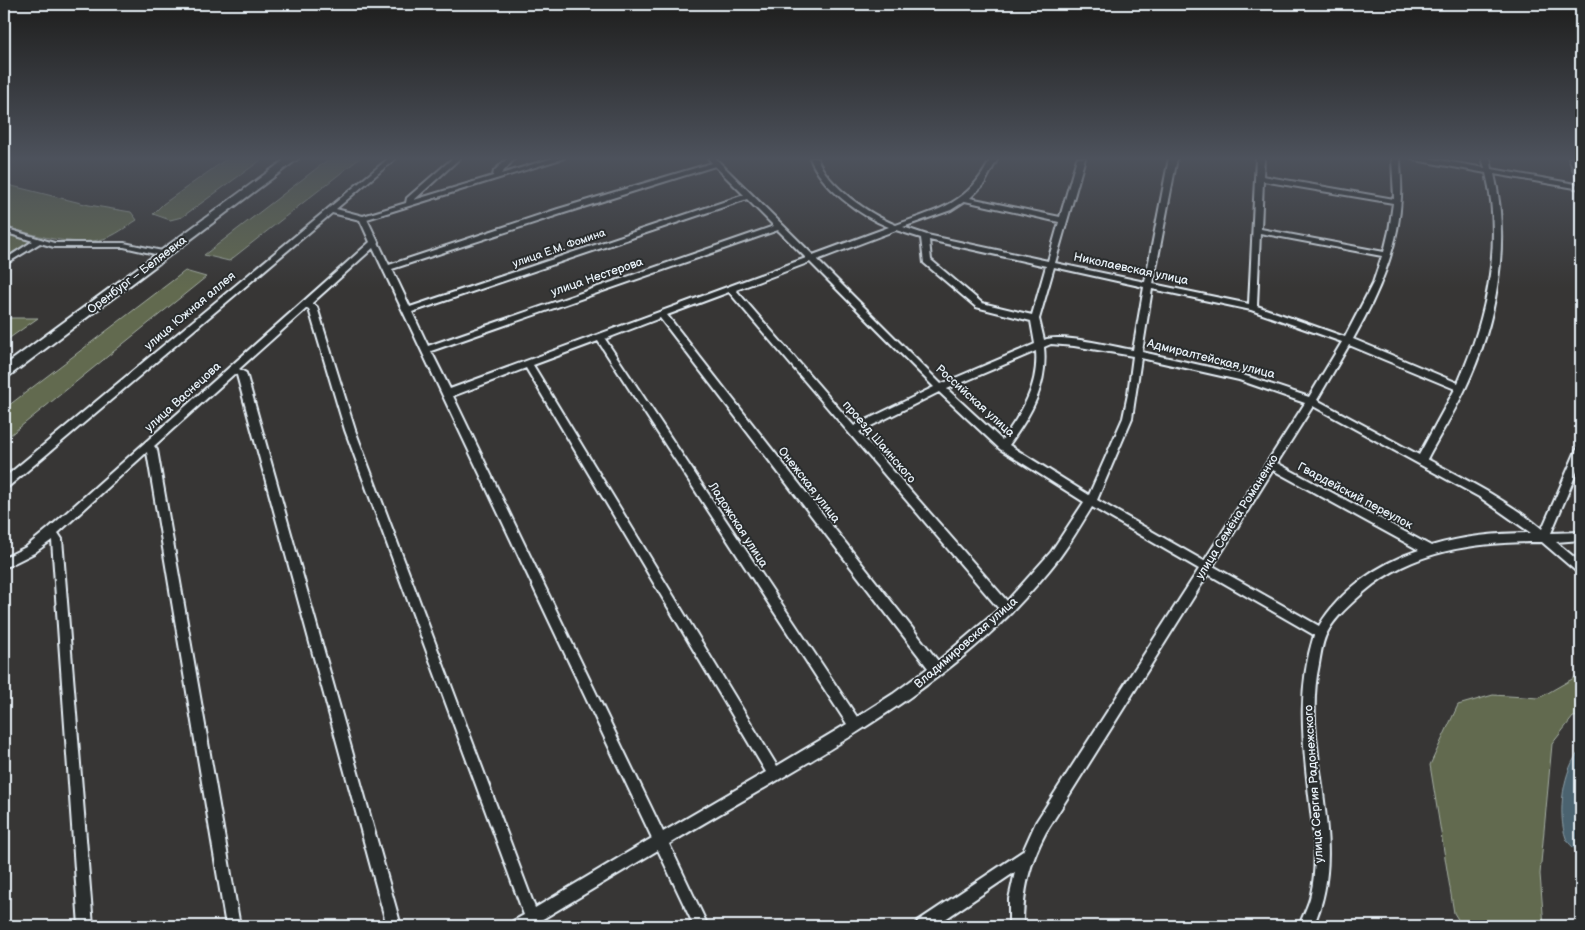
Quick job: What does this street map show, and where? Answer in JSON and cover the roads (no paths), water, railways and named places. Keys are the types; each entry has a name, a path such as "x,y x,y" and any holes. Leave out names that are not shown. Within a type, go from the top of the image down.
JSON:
{"main road":[{"name":"Оренбург – Беляевка","path":"4,373 235,201"}],"street":[{"name":"улица Южная аллея","path":"4,484 340,201"},
{"path":"329,210 362,218 417,201"},
{"path":"387,268 590,201"},
{"name":"улица Е.М. Фомина","path":"406,311 732,201"},
{"name":"Российская улица","path":"753,201 940,388 1004,446 1090,501 1321,632"},
{"name":"Николаевская улица","path":"852,201 871,216 924,237 1253,308 1348,341 1461,388"},
{"path":"447,394 898,228 959,201"},
{"path":"975,201 1062,220"},
{"path":"1004,446 1018,427 1038,389 1042,373 1041,344 1035,319 1068,201"},
{"name":"Владимировская улица","path":"518,926 774,775 913,690 1007,610 1047,566 1072,532 1090,501 1124,430 1132,404 1137,354 1165,201"},
{"path":"1253,308 1258,201"},
{"path":"1421,460 1461,388 1484,324 1497,260 1494,201"},
{"name":"улица Семёна Романенко","path":"1016,926 1014,908 1025,857 1041,827 1124,693 1207,567 1348,341 1371,297 1388,255 1398,202"},
{"path":"362,218 701,926"},
{"name":"улица Нестерова","path":"425,350 778,227"},
{"path":"4,230 54,245 124,245 164,254"},
{"path":"1256,230 1388,255"},
{"path":"924,237 927,261 971,301 987,308 1035,319"},
{"path":"4,263 40,240"},
{"name":"улица Васнецова","path":"4,563 30,550 52,532 374,242"},
{"name":"проезд Шаинского","path":"731,290 1007,610"},
{"path":"306,304 313,307 350,430 532,918"},
{"name":"Онежская улица","path":"662,315 937,670"},
{"name":"Ладожская улица","path":"600,338 855,725"},
{"name":"Адмиралтейская улица","path":"853,431 940,388 1041,344 1057,341 1137,354 1240,377 1311,401 1485,495 1544,537 1581,570"},
{"path":"528,364 774,775"},
{"path":"232,370 241,373 394,926"},
{"path":"146,447 152,450 232,926"},
{"path":"1544,537 1581,451"},
{"name":"Гвардейский переулок","path":"1270,464 1429,550"},
{"path":"52,532 57,539 86,926"},
{"name":"улица Сергия Радонежского","path":"1306,926 1317,908 1321,877 1322,846 1308,728 1308,702 1312,666 1321,632 1333,616 1374,576 1400,561 1429,550 1472,540 1581,536"},
{"name":"улица Семёна Романенко","path":"923,926 1025,857"}],"water":[{"path":"1581,750 1581,855 1567,840 1563,828 1562,805 1566,779 1575,758"}]}
